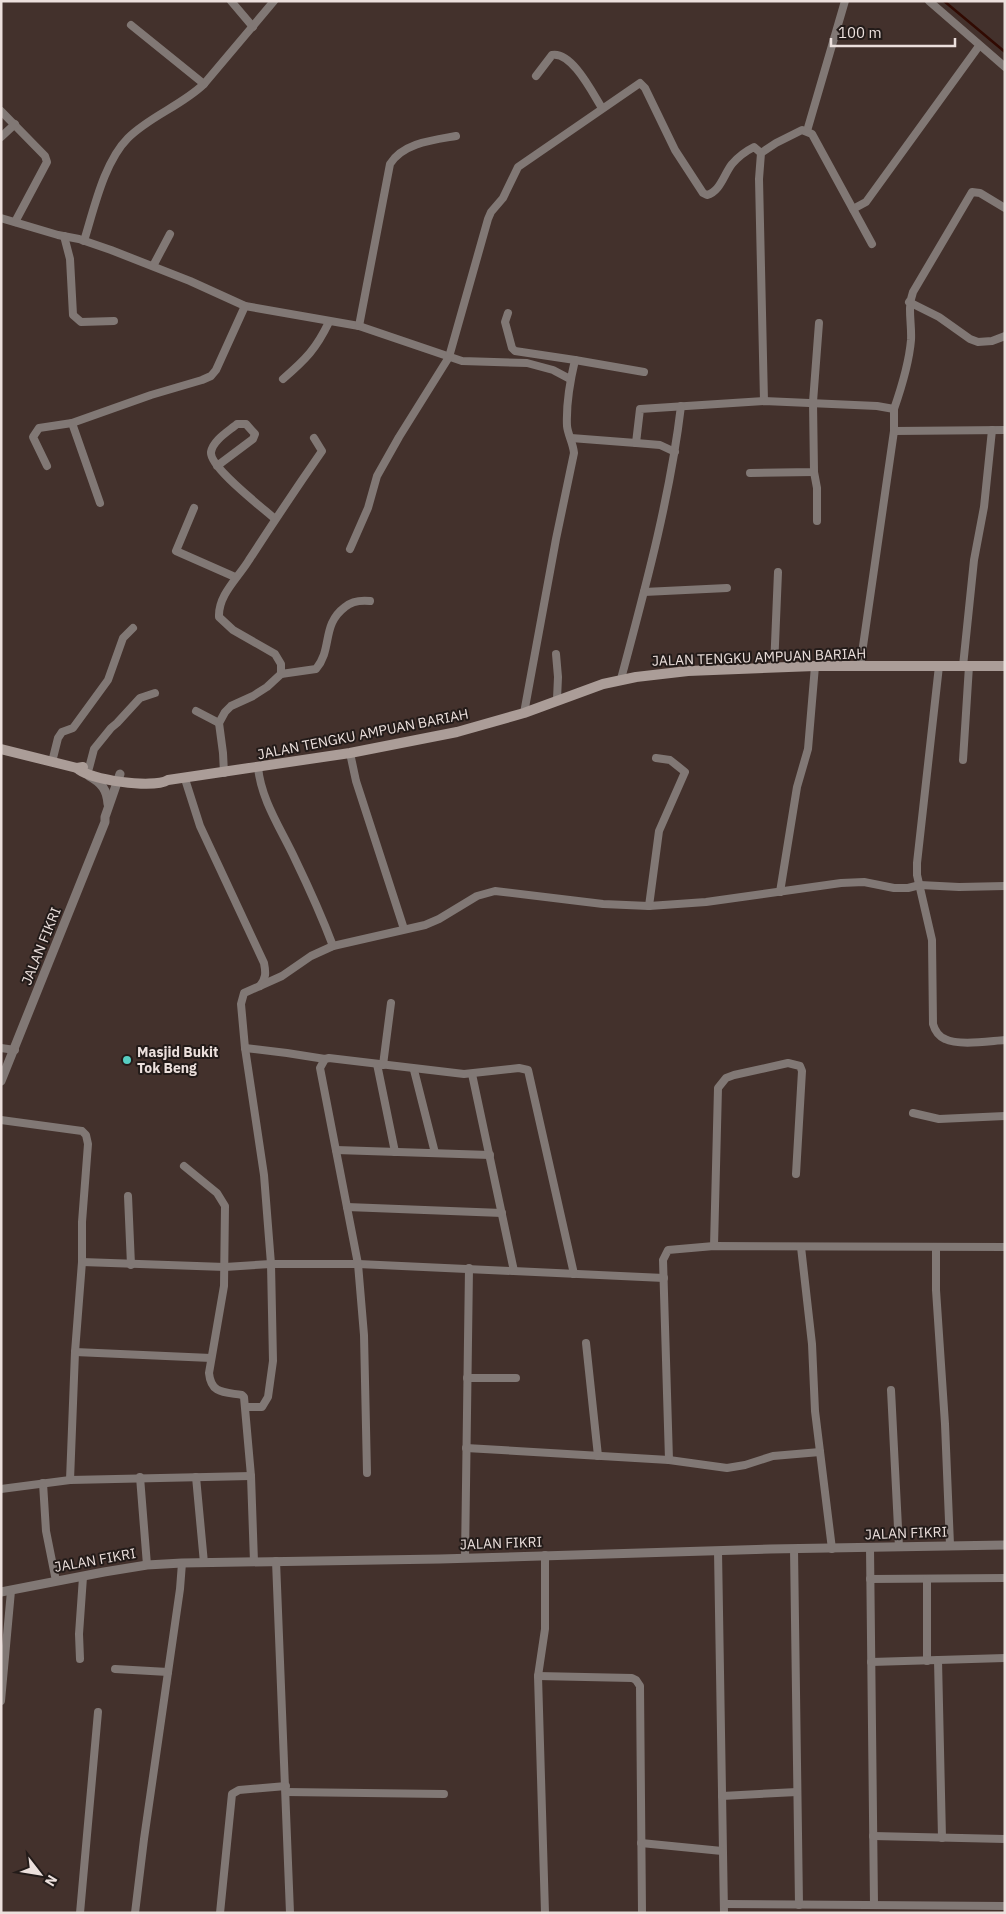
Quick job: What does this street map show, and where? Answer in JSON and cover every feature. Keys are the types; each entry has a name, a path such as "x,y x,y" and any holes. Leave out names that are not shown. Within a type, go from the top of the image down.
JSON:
{"main road":[{"name":"JALAN TENGKU AMPUAN BARIAH","path":"1,749 83,770 163,784 168,780 185,779 350,753 457,732 524,713 557,699 621,679 688,671 816,666 1005,666"}],"street":[{"path":"232,1 253,27"},
{"path":"84,241 106,174 124,142 129,136 192,95 204,84 274,1"},
{"path":"807,130 845,1"},
{"path":"929,1 1005,67"},
{"path":"131,25 204,84"},
{"path":"853,209 866,202 979,46"},
{"path":"536,76 552,55 560,56 578,70 602,108"},
{"path":"350,549 368,508 377,476 448,357 488,219 491,212 503,198 514,173 523,164 637,84 643,85 675,150 703,193 707,195 714,192 733,163 749,149 754,147 761,153"},
{"path":"1,111 45,156 47,162 15,222"},
{"path":"1,137 15,124"},
{"path":"761,153 789,136 802,130 807,130 817,140 872,244"},
{"path":"359,326 390,164 399,152 420,144 456,136"},
{"path":"761,153 759,179 764,400"},
{"path":"860,667 894,431 894,409 907,366 911,338 910,302 913,292 972,192 980,193 1005,208"},
{"path":"1,218 84,241 153,266 245,306 359,326 448,357 469,362 527,363 553,370 570,379"},
{"path":"153,266 170,234"},
{"path":"64,236 70,259 73,315 81,322 114,321"},
{"path":"910,302 939,317 970,339 978,342 992,341 1005,336"},
{"path":"47,466 33,437 40,428 72,423 211,376 216,370 245,306"},
{"path":"508,313 505,322 512,348 515,351 644,372"},
{"path":"283,379 304,361 314,349 329,322"},
{"path":"818,521 817,488 814,472 813,402 819,323"},
{"path":"524,713 574,452 567,428 570,379 574,360"},
{"path":"636,443 640,409 764,400 877,406 894,409"},
{"path":"621,679 644,592 675,452 681,406"},
{"path":"72,423 100,503"},
{"path":"217,466 254,439 255,434 246,424 237,424 214,445 212,456 217,466 275,519"},
{"path":"963,760 966,666 974,560 984,507 992,430"},
{"path":"894,431 1005,430"},
{"path":"281,674 281,664 275,654 232,630 219,617 219,608 235,577 248,563 275,519 322,450 314,438"},
{"path":"571,438 660,445 675,452"},
{"path":"750,472 814,472"},
{"path":"194,508 176,551 235,577"},
{"path":"774,668 778,572"},
{"path":"644,592 726,588"},
{"path":"224,772 224,753 219,723 224,712 231,706 268,687 281,674 316,669 322,662 328,633 337,613 350,603 370,600"},
{"path":"52,762 58,738 62,732 74,728 108,680 123,638 133,628"},
{"path":"556,654 557,699"},
{"path":"780,892 797,787 808,749 816,666"},
{"path":"939,666 917,863 917,875 932,940 933,1024 936,1032 944,1039 951,1041 1005,1040"},
{"path":"108,807 107,792 101,784 83,770 94,749 110,728 140,698 155,693"},
{"path":"196,711 219,723"},
{"path":"350,753 356,780 404,929"},
{"path":"649,906 659,831 685,775 684,770 670,760 656,758"},
{"path":"258,767 259,782 266,800 310,890 333,946"},
{"name":"JALAN FIKRI","path":"1,1081 105,822 108,807 122,778"},
{"name":"JALAN FIKRI","path":"105,822 109,818 122,778"},
{"path":"185,779 200,826 264,963 266,974 258,988"},
{"path":"246,1407 262,1407 268,1398 273,1361 271,1264 264,1175 245,1048 241,1000 244,993 282,976 311,956 333,946 425,925 439,919 477,896 495,891 603,904 649,906 706,902 841,883 864,882 894,888 908,888 920,885 959,887 1005,886"},
{"path":"264,963 272,972 282,976"},
{"path":"391,1003 380,1065 396,1152"},
{"path":"1,1048 15,1050"},
{"path":"245,1048 325,1060 329,1058 414,1070 472,1074 526,1068 531,1075 574,1274"},
{"path":"325,1060 320,1068 358,1264 364,1335 367,1473"},
{"path":"714,1246 718,1088 726,1078 788,1063 800,1066 802,1071 796,1174"},
{"path":"414,1070 436,1153"},
{"path":"472,1074 514,1271"},
{"path":"913,1113 940,1119 1005,1116"},
{"path":"1,1120 75,1129 82,1131 86,1135 88,1144 75,1352 70,1480"},
{"path":"336,1150 490,1155"},
{"path":"184,1166 217,1193 225,1206 224,1286 209,1373 213,1387 221,1392 242,1395 244,1397 251,1476 254,1562"},
{"path":"128,1196 131,1265"},
{"path":"347,1207 502,1213"},
{"path":"668,1460 664,1278 664,1260 668,1250 714,1246 1005,1247"},
{"path":"801,1247 812,1344 815,1411 832,1549"},
{"path":"936,1248 936,1290 945,1424 950,1545"},
{"path":"82,1262 225,1267 271,1264 358,1264 664,1278"},
{"path":"465,1558 469,1268"},
{"path":"586,1343 598,1456"},
{"path":"75,1352 211,1358"},
{"path":"467,1378 516,1378"},
{"path":"891,1390 899,1547"},
{"path":"466,1448 668,1460 730,1468 773,1456 820,1452"},
{"path":"1,1489 70,1480 251,1476"},
{"path":"140,1477 147,1565"},
{"path":"196,1477 204,1563"},
{"path":"43,1483 46,1531 56,1581"},
{"name":"JALAN FIKRI","path":"6,1592 147,1565 182,1563 1005,1545"},
{"path":"870,1548 874,1905"},
{"path":"794,1549 799,1905"},
{"path":"718,1551 724,1913"},
{"path":"545,1556 545,1629 538,1676 545,1913"},
{"path":"276,1561 290,1913"},
{"path":"135,1913 182,1563"},
{"path":"80,1659 83,1576"},
{"path":"927,1578 927,1661"},
{"path":"870,1579 1005,1578"},
{"path":"1,1701 6,1592"},
{"path":"871,1662 1005,1658"},
{"path":"938,1660 942,1838"},
{"path":"115,1669 168,1672"},
{"path":"538,1676 632,1678 640,1686 642,1913"},
{"path":"80,1913 98,1712"},
{"path":"220,1913 232,1794 239,1790 286,1789 444,1794"},
{"path":"722,1796 797,1792"},
{"path":"873,1836 1005,1839"},
{"path":"642,1843 722,1851"},
{"path":"724,1904 1005,1906"}],"waterway":[{"path":"944,1 1005,52"}],"place":[{"name":"Masjid Bukit Tok Beng","path":"127,1060"}]}
